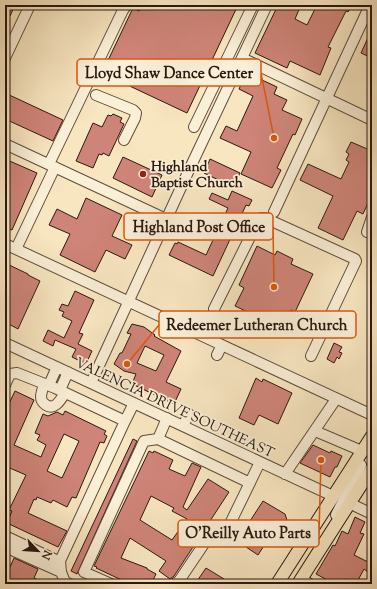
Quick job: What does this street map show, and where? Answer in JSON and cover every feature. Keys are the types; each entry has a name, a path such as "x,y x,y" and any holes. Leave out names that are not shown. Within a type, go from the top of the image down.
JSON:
{"main road":[{"path":"277,584 372,436"},
{"path":"300,583 349,503 367,466"}],"street":[{"path":"5,57 30,5"},
{"path":"16,249 57,166 123,10 127,5"},
{"path":"194,127 253,5"},
{"path":"91,383 166,219 184,168 242,58 267,5"},
{"path":"274,212 370,5"},
{"path":"242,58 372,120"},
{"path":"96,95 136,113 124,140"},
{"path":"5,144 57,166 166,219"},
{"path":"367,232 372,217"},
{"path":"214,309 259,219 261,218 265,218 355,259 356,261 311,356"},
{"path":"5,244 128,302 200,341 372,415"},
{"name":"VALENCIA DRIVE SOUTHEAST","path":"5,343 333,496"},
{"path":"57,367 46,385 41,398 44,404 49,407 55,406 60,402 68,372"},
{"path":"5,385 10,374 16,373 125,421"},
{"path":"285,474 336,399"},
{"path":"70,584 65,582 61,572 60,561 134,403"},
{"path":"183,426 189,414"},
{"path":"158,439 168,418"},
{"path":"315,431 362,451"},
{"path":"111,584 84,572 144,441 158,439 250,483"},
{"path":"174,584 179,581 212,532 225,534 260,462"},
{"path":"300,583 340,509 367,466"},
{"path":"349,503 372,514"},
{"path":"5,536 60,561"},
{"path":"5,547 61,572"}],"building":[{"path":"5,5 15,5 10,16 5,13"},
{"path":"142,5 238,5 187,113 102,73 133,8 139,11"},
{"path":"278,5 301,5 295,19 307,25 317,5 352,5 348,12 346,11 328,47 331,48 320,75 290,61 287,68 255,53"},
{"path":"372,29 372,58 361,53"},
{"path":"247,73 277,87 274,94 287,100 282,110 302,119 277,168 281,170 272,188 241,174 251,152 220,138 226,126 237,131 253,96 239,89"},
{"path":"5,93 63,120 53,141 5,119"},
{"path":"113,114 122,118 120,122 124,124 109,156 103,153 102,155 99,154 93,168 76,161 93,123 102,127 108,115 111,116"},
{"path":"351,142 372,151 372,194 363,214 357,211 343,240 318,228 333,196 300,180 308,164 341,179 349,162 346,160 349,154 346,152"},
{"path":"123,157 162,175 152,197 113,178"},
{"path":"5,159 37,173 12,230 5,227 5,192 9,183 5,181"},
{"path":"210,159 240,173 233,187 204,173"},
{"path":"232,191 252,200 249,206 246,205 213,276 169,255 175,243 177,244 178,242 206,255 228,208 209,199 212,193 228,200"},
{"path":"86,198 122,215 112,236 132,245 125,259 106,250 95,272 60,255 70,234 49,225 57,209 77,219"},
{"path":"257,246 275,255 277,251 293,259 291,264 313,274 295,312 291,310 282,328 235,306 244,288 239,285"},
{"path":"5,263 40,281 18,329 5,322"},
{"path":"75,291 94,300 79,333 83,334 78,344 92,351 86,364 72,357 76,349 55,340 53,346 43,341 48,330 64,338 72,321 62,316 64,312 59,310 62,304 68,306"},
{"path":"132,324 144,327 155,335 154,336 181,351 166,382 181,389 174,404 132,384 136,374 124,371 114,364 120,353 122,353 131,334 127,333","holes":["145,346 164,355 156,371 137,363"]},
{"path":"334,343 342,347 339,352 342,353 339,359 337,357 334,363 327,359"},
{"path":"256,378 262,382 263,379 292,393 278,424 259,415 254,425 239,418"},
{"path":"15,391 34,400 14,445 41,457 46,445 37,440 40,435 35,433 43,414 48,416 57,412 63,415 65,411 106,431 104,434 107,436 104,443 100,442 76,498 72,497 67,507 53,500 51,503 37,497 36,500 34,499 28,513 67,531 58,547 7,523 12,511 9,510 26,475 5,466 5,412","holes":["64,434 79,441 62,478 47,471"]},
{"path":"133,439 137,441 77,574 71,571"},
{"path":"313,445 330,453 331,451 342,456 330,477 300,463"},
{"path":"149,451 153,453 154,451 173,460 169,469 185,476 192,463 201,467 183,507 187,510 208,479 229,492 174,576 170,579 159,571 166,561 130,538 121,558 147,568 156,574 151,584 130,584 94,566","holes":["151,496 174,508 172,511 187,519 172,540 140,520"]},
{"path":"263,501 285,514 287,520 284,524 278,524 258,555 237,541"},
{"path":"355,517 365,522 360,533 364,534 354,555 372,564 368,572 364,569 356,584 344,579 342,584 335,584 316,574 333,545 335,546 342,531 348,534"},
{"path":"14,558 38,569 34,578 47,584 5,584 5,564 10,567"},
{"path":"206,568 224,579 221,584 195,584"}],"place":[{"name":"Lloyd Shaw Dance Center","path":"274,138"},
{"name":"Highland Baptist Church","path":"143,174"},
{"name":"Highland Post Office","path":"274,287"},
{"name":"Redeemer Lutheran Church","path":"127,364"},
{"name":"O'Reilly Auto Parts","path":"321,460"}]}
